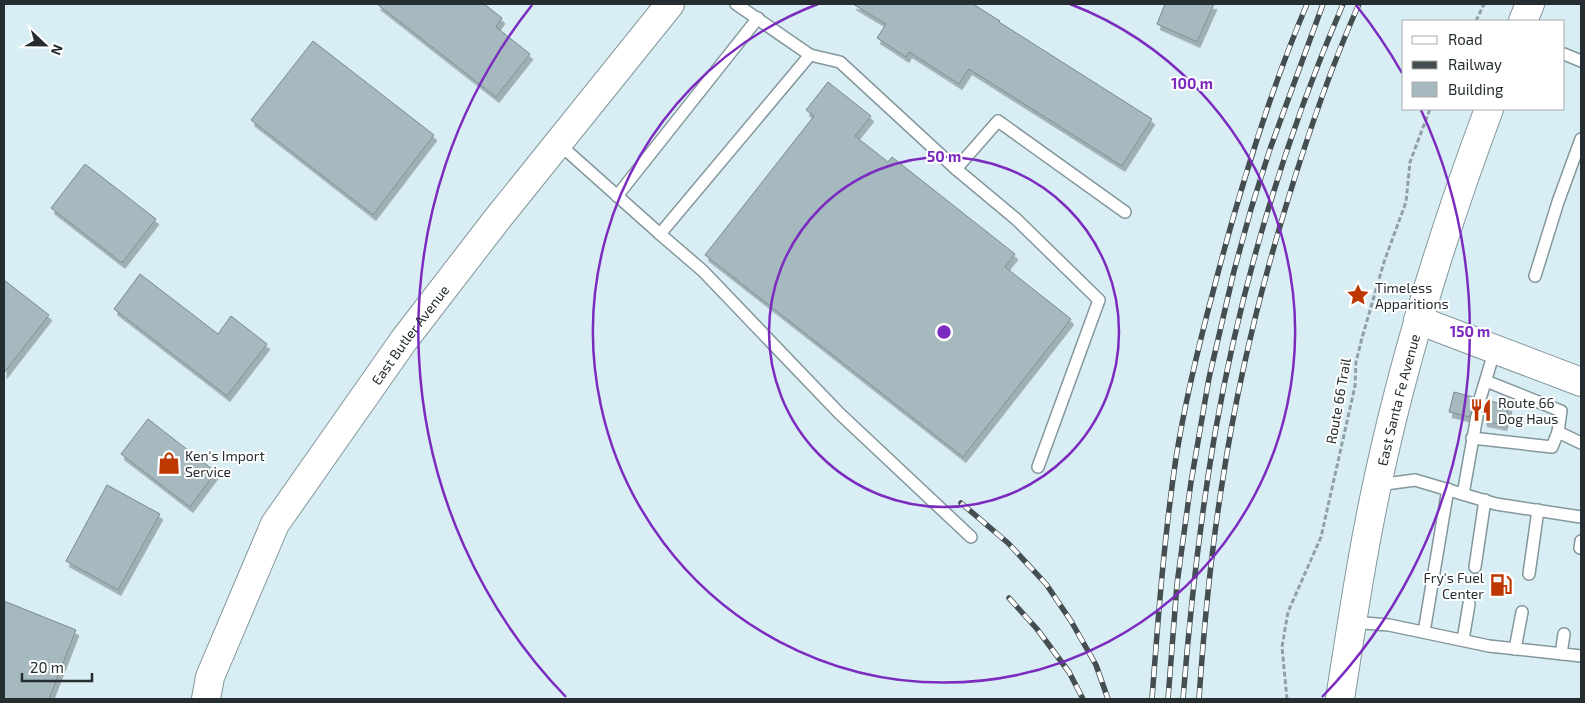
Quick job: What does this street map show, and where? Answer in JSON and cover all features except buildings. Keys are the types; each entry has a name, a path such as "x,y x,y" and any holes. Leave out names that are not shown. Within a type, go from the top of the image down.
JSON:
{"main road":[{"name":"East Butler Avenue","path":"206,699 210,677 275,524 404,340 558,143 670,4"},
{"path":"1523,20 1530,4"},
{"name":"East Santa Fe Avenue","path":"1340,699 1377,485 1392,422 1418,320 1467,166 1489,110"},
{"path":"1418,320 1581,382"}],"lane":[{"path":"736,4 810,55 840,62 956,169 1016,219 1099,300 1038,467"},
{"path":"617,196 758,18"},
{"path":"1565,54 1581,61"},
{"path":"660,234 810,55"},
{"path":"956,169 998,121 1125,212"},
{"path":"1535,276 1558,202 1581,139"},
{"path":"558,143 704,271 839,413 972,537"},
{"path":"1480,399 1495,349"},
{"path":"1472,438 1552,447 1558,432 1561,411 1486,380"},
{"path":"1463,494 1476,416"},
{"path":"1558,432 1581,443"},
{"path":"1377,485 1415,480 1496,504 1581,517"},
{"path":"1424,632 1448,490"},
{"path":"1475,568 1485,500"},
{"path":"1529,574 1538,510"},
{"path":"1463,640 1469,604"},
{"path":"1515,649 1522,612"},
{"path":"1352,622 1389,625 1515,649 1581,656"},
{"path":"1561,654 1564,634"}],"path":[{"path":"1476,20 1484,4"},
{"name":"Route 66 Trail","path":"1287,699 1282,646 1288,612 1321,537 1355,386 1356,362 1362,338 1384,262 1406,202 1410,162 1430,110"}],"railway":[{"path":"1152,699 1168,518 1180,437 1193,373 1244,180 1267,109 1307,4"},
{"path":"1168,699 1177,584 1191,482 1209,378 1234,271 1251,209 1270,149 1323,4"},
{"path":"1183,699 1200,532 1215,433 1238,323 1251,269 1283,161 1343,4"},
{"path":"1199,699 1208,588 1215,533 1235,409 1250,341 1276,239 1302,154 1329,78 1359,4"},
{"path":"961,503 1008,543 1046,584 1071,621 1096,665 1108,699"},
{"path":"1009,598 1037,629 1069,672 1083,699"}],"place":[{"name":"Timeless Apparitions","path":"1358,295"},
{"name":"Route 66 Dog Haus","path":"1481,410"},
{"name":"Ken's Import Service","path":"169,463"},
{"name":"Fry's Fuel Center","path":"1501,585"}]}
